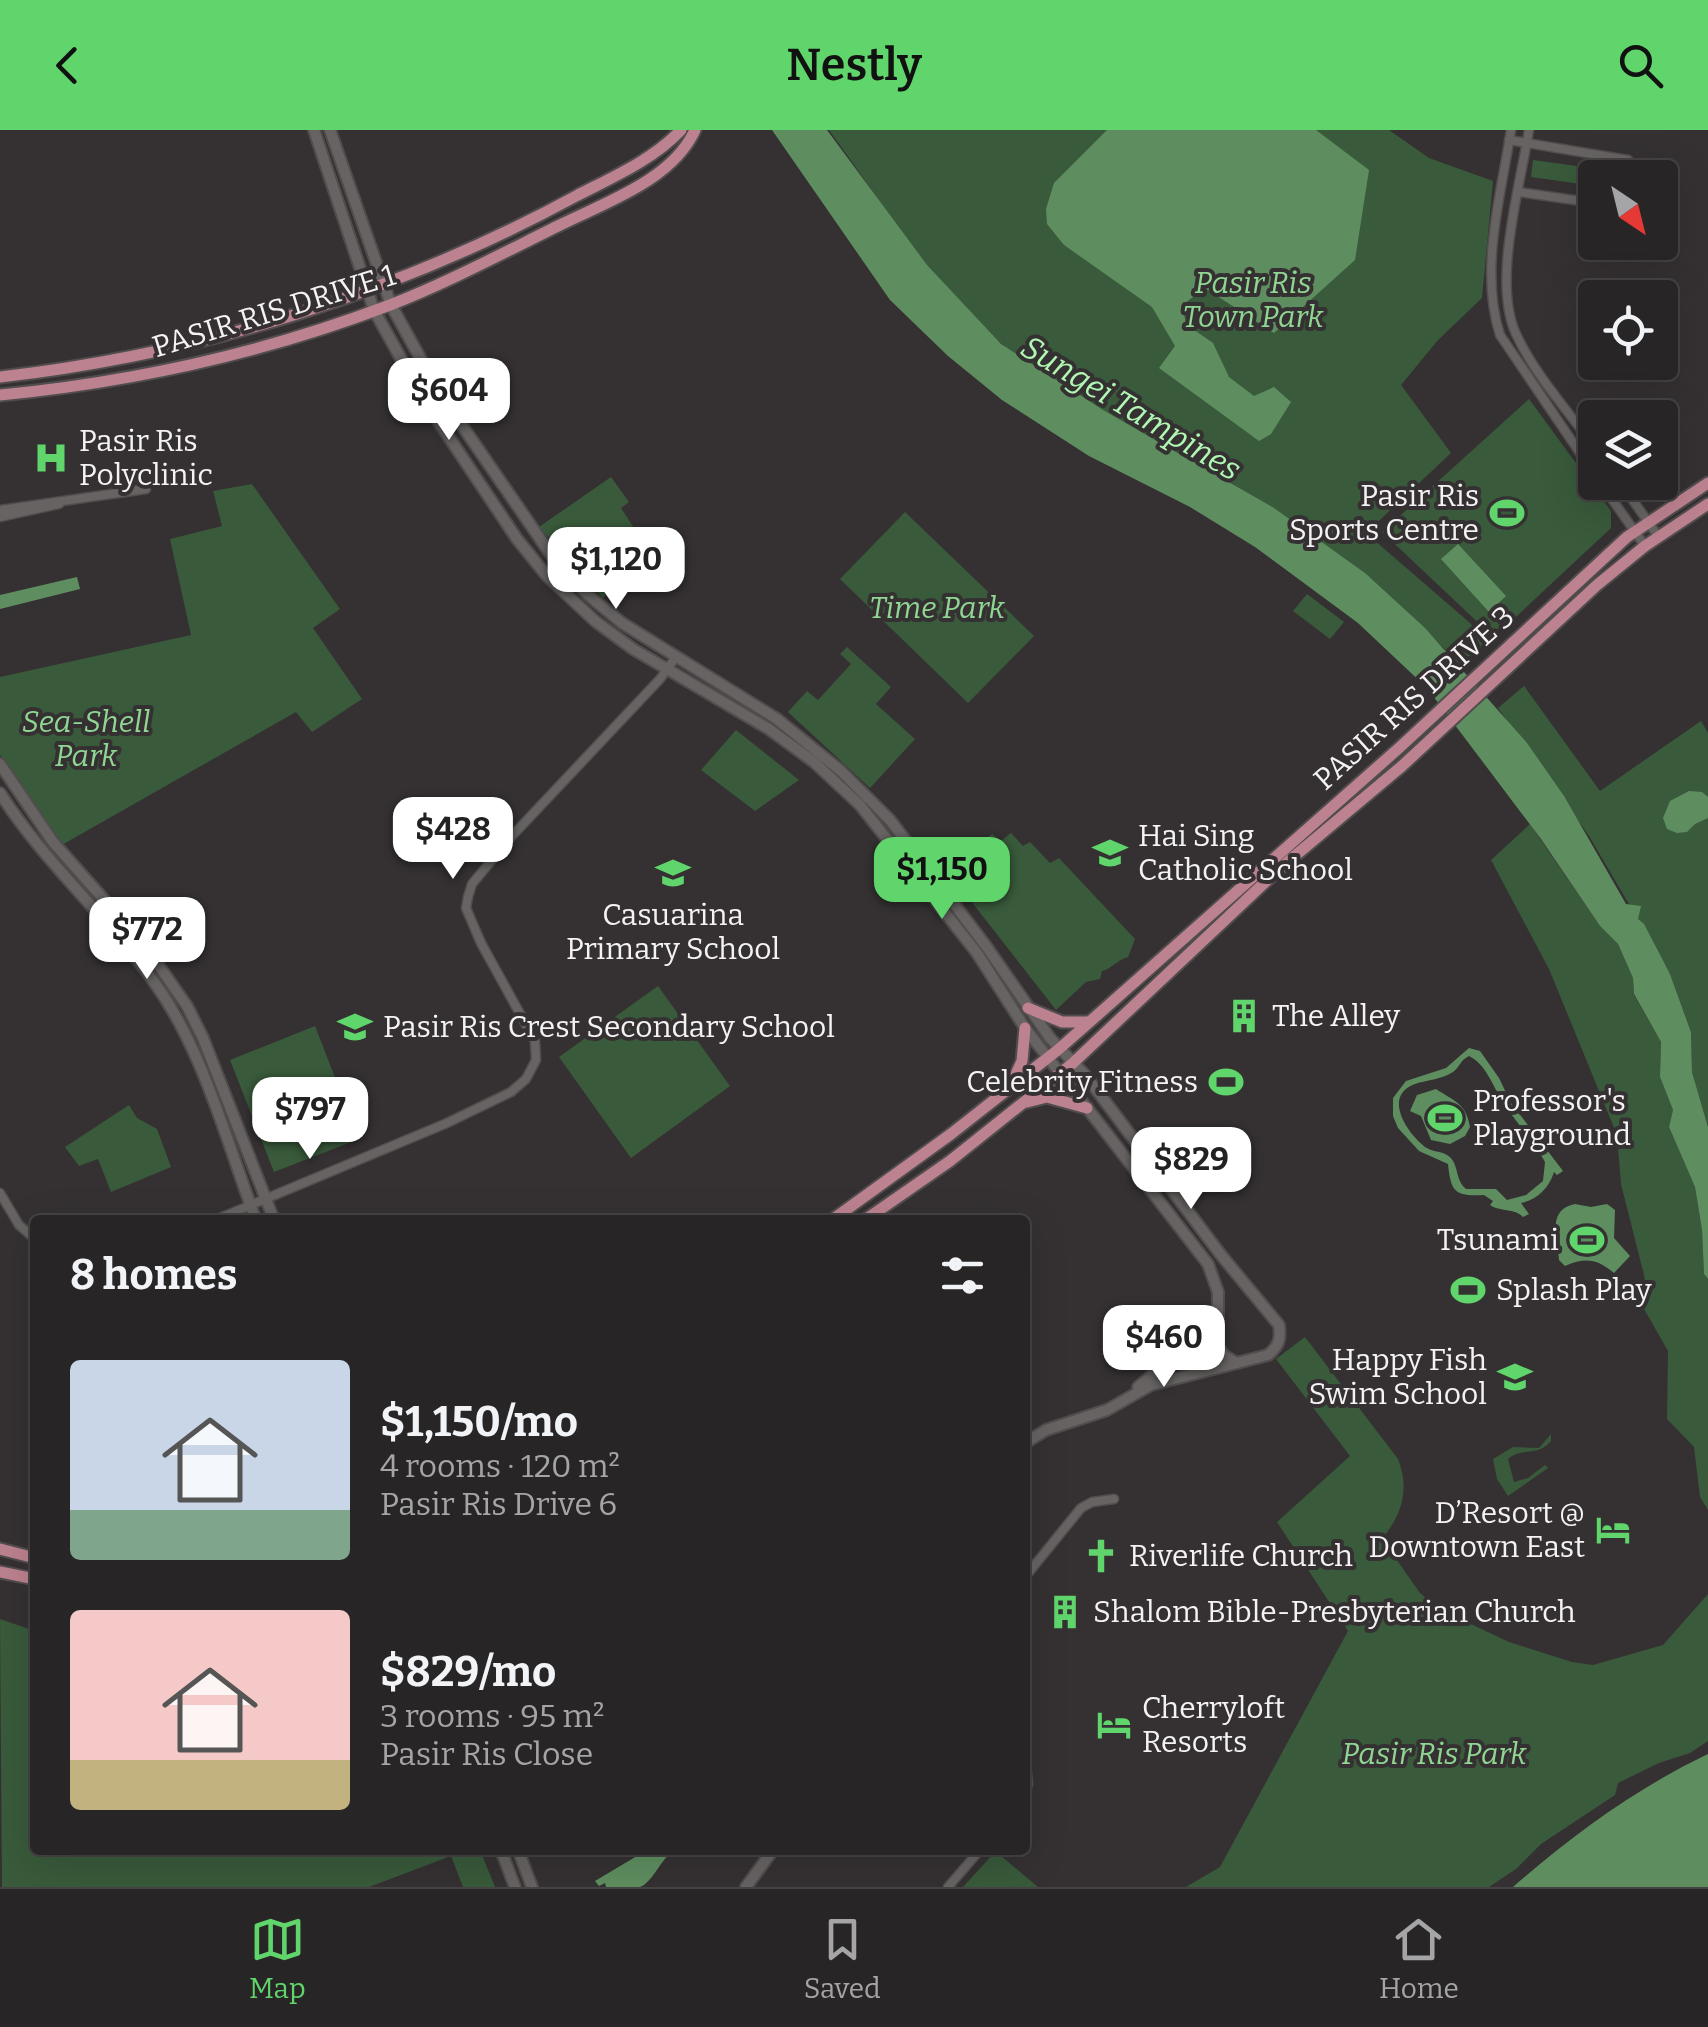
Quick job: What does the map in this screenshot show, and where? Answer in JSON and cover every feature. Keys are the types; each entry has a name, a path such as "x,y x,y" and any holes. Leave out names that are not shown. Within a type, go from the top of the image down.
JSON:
{"main road":[{"name":"PASIR RIS DRIVE 1","path":"0,377 76,368 197,343 381,285 469,249 568,201 624,171 681,130"},
{"name":"PASIR RIS DRIVE 1","path":"0,395 169,371 249,351 390,305 512,249 654,176 677,158 695,130"},
{"name":"PASIR RIS DRIVE 3","path":"839,1215 1054,1053 1634,532 1708,483"},
{"name":"PASIR RIS DRIVE 3","path":"873,1215 950,1161 1073,1063 1278,870 1450,723 1597,585 1658,536 1708,504"},
{"path":"1474,677 1483,680 1485,689"},
{"path":"1028,1008 1062,1022 1091,1021"},
{"path":"1009,1088 1022,1061 1025,1028"},
{"path":"1023,1103 1047,1097 1087,1108"},
{"path":"0,1549 30,1557"},
{"path":"0,1572 30,1578"}],"street":[{"path":"314,130 374,310 424,400 510,529 547,576 594,621 632,649 770,729 845,790 876,823 977,953 1025,1028 1054,1053 1073,1063 1279,1325 1281,1337 1277,1348 1253,1361 1151,1385 1108,1410 1046,1430 1030,1440"},
{"path":"330,130 390,305 439,392 554,559 622,623 777,719 890,820 1028,1008 1062,1072 1087,1108 1208,1264 1218,1292 1218,1347 1236,1363"},
{"path":"1528,130 1505,285 1511,321 1524,349 1578,424"},
{"path":"1578,450 1500,334 1493,312 1490,268 1510,135 1527,143 1628,160"},
{"path":"1519,192 1578,201"},
{"path":"0,513 146,489"},
{"path":"1612,500 1645,546"},
{"path":"1633,500 1658,536"},
{"path":"227,1215 482,1107 526,1079 536,1060 535,1041 481,943 466,908 468,896 480,874 511,836 676,657"},
{"path":"0,764 53,842 144,946 187,1006 272,1215"},
{"path":"0,793 28,834 125,944 174,1013 254,1215"},
{"path":"1124,1158 1140,1147"},
{"path":"0,1193 19,1226 30,1235"},
{"path":"1122,1401 1206,1329 1218,1306"},
{"path":"1181,1350 1182,1364 1196,1372"},
{"path":"1030,1571 1082,1508 1092,1502 1114,1499"},
{"path":"503,1855 516,1887"},
{"path":"520,1855 532,1887"},
{"path":"746,1887 769,1855"},
{"path":"948,1887 976,1855"}],"green space":[{"name":"Pasir Ris Town Park","path":"829,130 1389,130 1429,158 1493,181 1482,298 1438,340 1401,385 1451,453 1366,533 1470,623 1486,642 1460,665 1373,583 1310,535 1023,361 975,320 930,269"},
{"path":"1533,160 1578,166 1578,184 1531,177"},
{"name":"Pasir Ris Sports Centre","path":"1529,399 1578,466 1578,500 1603,500 1611,511 1611,528 1504,628 1486,630 1382,532"},
{"path":"611,477 629,502 621,508 647,548 603,598 539,527"},
{"name":"Sea-Shell Park","path":"252,484 340,609 313,628 362,699 312,732 296,712 60,846 0,755 0,677 191,635 170,539 222,526 213,491"},
{"name":"Time Park","path":"905,512 1034,636 968,703 840,579"},
{"path":"1307,594 1344,622 1330,639 1293,611"},
{"path":"847,647 891,687 876,704 915,739 870,788 788,712 807,691 818,700 851,664 840,654"},
{"path":"1524,686 1600,791 1701,721 1708,733 1708,1127 1692,1072 1691,1032 1670,974 1589,836 1498,708"},
{"path":"736,730 799,780 755,811 701,770"},
{"path":"1530,824 1600,926 1618,944 1633,978 1634,995 1661,1042 1660,1077 1673,1110 1669,1127 1695,1187 1704,1274 1708,1279 1708,1510 1700,1497 1694,1447 1667,1419 1668,1351 1635,1293 1645,1279 1621,1184 1617,1135 1549,969 1491,860"},
{"path":"1011,833 1023,846 1030,842 1050,863 1059,858 1135,939 1128,957 1102,971 1100,979 1086,982 1056,1010 949,873 992,834 1001,841"},
{"path":"658,986 730,1086 631,1158 559,1057"},
{"path":"315,1026 359,1139 274,1172 230,1060"},
{"path":"129,1105 137,1118 157,1129 171,1167 111,1192 98,1159 79,1166 65,1147"},
{"name":"Pasir Ris Park","path":"1305,1337 1398,1459 1402,1501 1382,1539 1420,1593 1437,1608 1509,1642 1593,1665 1663,1645 1708,1594 1708,1741 1690,1753 1618,1783 1615,1795 1541,1844 1516,1869 1489,1887 1186,1887 1220,1867 1348,1631 1277,1522 1350,1456 1276,1359"},
{"path":"1551,1434 1546,1446 1508,1459 1514,1482 1528,1478 1545,1465 1548,1468 1508,1496 1497,1479 1493,1459 1513,1447 1539,1448"},
{"path":"0,1619 30,1628 30,1855 482,1855 495,1887 463,1887 451,1856 369,1887 2,1887"},
{"path":"992,1855 1000,1855 1038,1887 963,1887"}],"shaded area":[{"path":"772,130 827,130 927,265 1001,344 1103,410 1274,508 1365,573 1425,628 1527,743 1564,796 1626,904 1641,906 1638,919 1670,974 1691,1032 1692,1072 1708,1127 1708,1279 1704,1274 1695,1187 1669,1127 1673,1110 1660,1077 1661,1042 1634,994 1633,978 1618,944 1600,926 1541,839 1427,688 1358,623 1255,547 1190,507 1089,456 1002,400 948,356 890,300"},
{"path":"1107,130 1316,130 1369,170 1355,260 1274,333 1205,288 1181,306 1187,325 1213,343 1229,377 1254,396 1274,387 1291,402 1271,434 1259,441 1159,368 1175,346 1152,307 1064,245 1047,224 1046,209 1054,183"},
{"path":"1458,544 1506,596 1489,612 1441,559"},
{"path":"77,577 80,589 0,609 0,595"},
{"path":"1689,791 1708,797 1708,818 1687,832 1667,829 1663,818 1670,801"},
{"path":"1469,1048 1480,1051 1511,1103 1563,1171 1557,1175 1554,1172 1542,1192 1521,1203 1529,1214 1523,1217 1498,1209 1484,1195 1461,1194 1453,1187 1448,1164 1419,1151 1398,1128 1393,1098 1406,1081 1446,1068","holes":["1469,1056 1476,1060 1545,1162 1543,1181 1526,1195 1507,1200 1496,1189 1466,1189 1451,1158 1425,1147 1401,1115 1400,1097 1405,1090 1449,1074"]},
{"name":"Professor's Playground","path":"1436,1089 1458,1104 1468,1119 1470,1127 1465,1136 1450,1144 1431,1140 1421,1116 1410,1111 1417,1095"},
{"name":"Tsunami","path":"1607,1204 1615,1210 1614,1238 1630,1256 1614,1273 1591,1261 1565,1266 1559,1260 1557,1219 1566,1207"},
{"path":"1708,1754 1708,1887 1513,1887 1606,1814"},
{"path":"639,1855 669,1855 640,1887 606,1887 605,1883 599,1886 595,1881"}],"place":[{"name":"Pasir Ris Polyclinic","path":"51,458"},
{"name":"Pasir Ris Sports Centre","path":"1507,513"},
{"name":"Hai Sing Catholic School","path":"1110,853"},
{"name":"Casuarina Primary School","path":"673,873"},
{"name":"The Alley","path":"1244,1016"},
{"name":"Pasir Ris Crest Secondary School","path":"355,1027"},
{"name":"Celebrity Fitness","path":"1226,1082"},
{"name":"Professor's Playground","path":"1445,1118"},
{"name":"Tsunami","path":"1587,1240"},
{"name":"Splash Play","path":"1468,1290"},
{"name":"Happy Fish Swim School","path":"1515,1377"},
{"name":"D’Resort @ Downtown East","path":"1613,1530"},
{"name":"Riverlife Church","path":"1101,1556"},
{"name":"Shalom Bible-Presbyterian Church","path":"1065,1612"},
{"name":"Cherryloft Resorts","path":"1114,1725"}],"water label":[{"name":"Sungei Tampines","path":"1131,408"}]}
